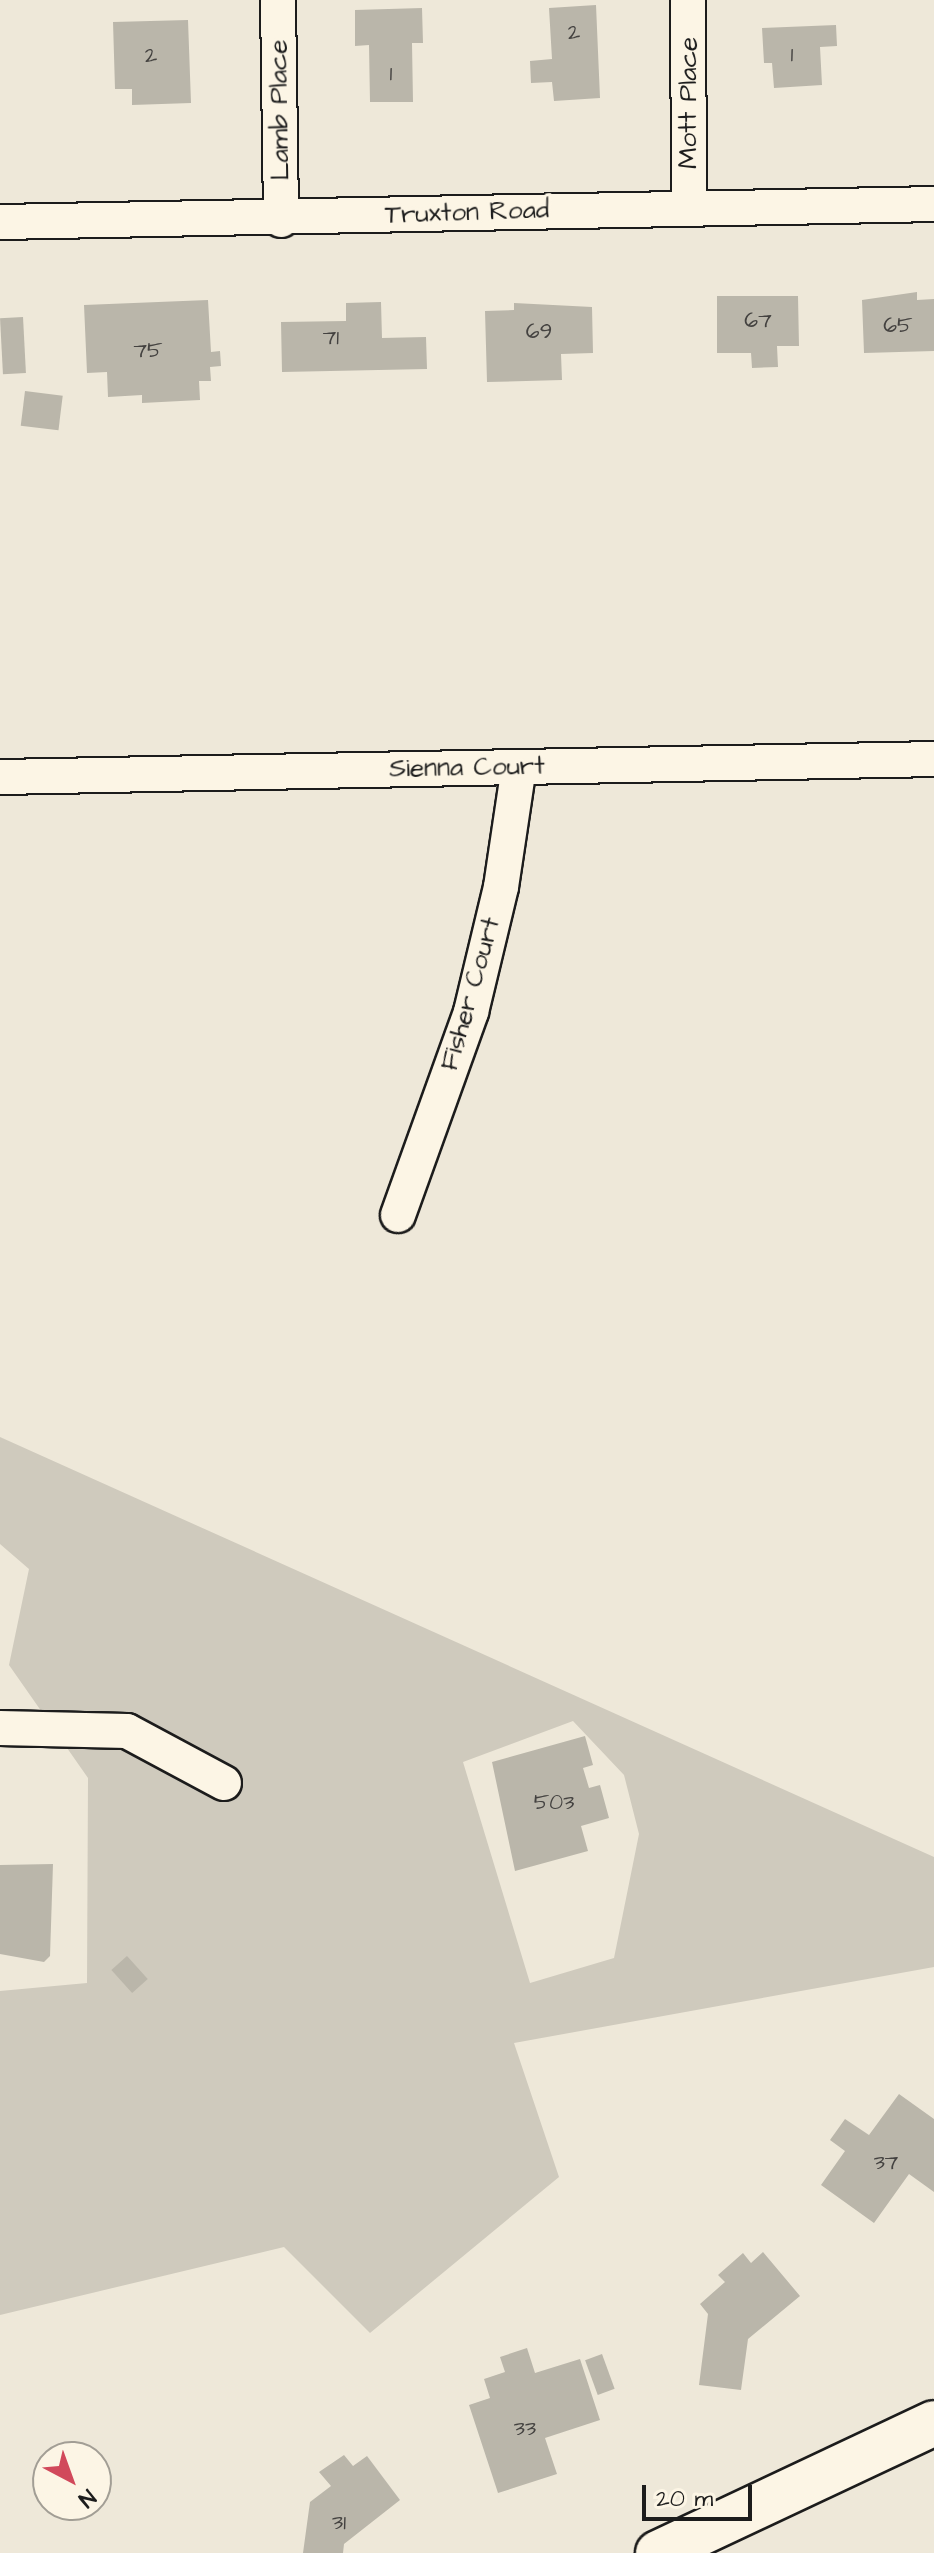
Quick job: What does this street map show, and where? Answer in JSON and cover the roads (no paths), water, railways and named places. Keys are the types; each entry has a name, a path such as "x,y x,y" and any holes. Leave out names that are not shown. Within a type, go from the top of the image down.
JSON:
{"street":[{"name":"Lamb Place","path":"278,0 281,220"},
{"name":"Mott Place","path":"688,0 689,205"},
{"name":"Truxton Road","path":"0,222 281,220 689,205 934,204"},
{"name":"Sienna Court","path":"0,777 934,759"},
{"name":"Fisher Court","path":"398,1215 471,1012 501,887 519,767"},
{"path":"0,1728 127,1731 224,1783"},
{"path":"658,2553 934,2423"}]}
